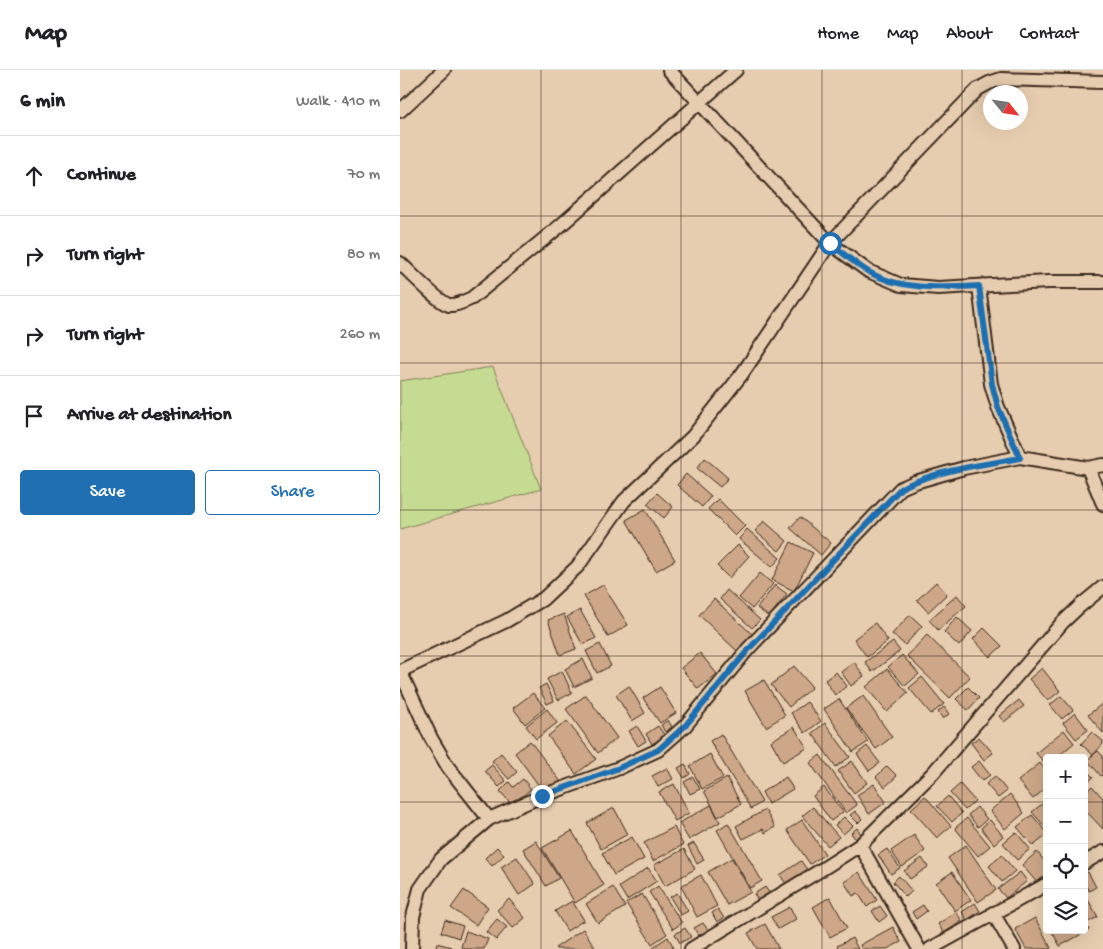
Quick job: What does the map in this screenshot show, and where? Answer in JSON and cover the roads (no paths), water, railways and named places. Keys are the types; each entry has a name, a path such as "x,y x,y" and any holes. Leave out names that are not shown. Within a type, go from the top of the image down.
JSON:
{"street":[{"path":"400,111 444,70"},
{"path":"669,70 830,243 868,272 901,285 938,288 1049,282 1103,282"},
{"path":"400,263 438,299 449,305 461,303 472,298 560,226 736,70"},
{"path":"489,819 448,767 431,738 400,671 506,621 543,599 578,566 624,501 693,436 742,374 830,243 971,96 984,86 1000,79 1103,82"},
{"path":"979,286 992,384 998,407 1020,458"},
{"path":"412,949 412,917 420,889 441,859 489,819 542,796 619,768 658,750 685,726 748,650 901,488 964,468 1020,458 1088,468 1103,465"},
{"path":"1088,468 1103,504"},
{"path":"691,949 860,845 932,773 1062,623 1103,587"},
{"path":"860,845 919,949"},
{"path":"1088,860 1103,852"},
{"path":"930,949 1043,886"},
{"path":"993,913 1014,949"}]}
